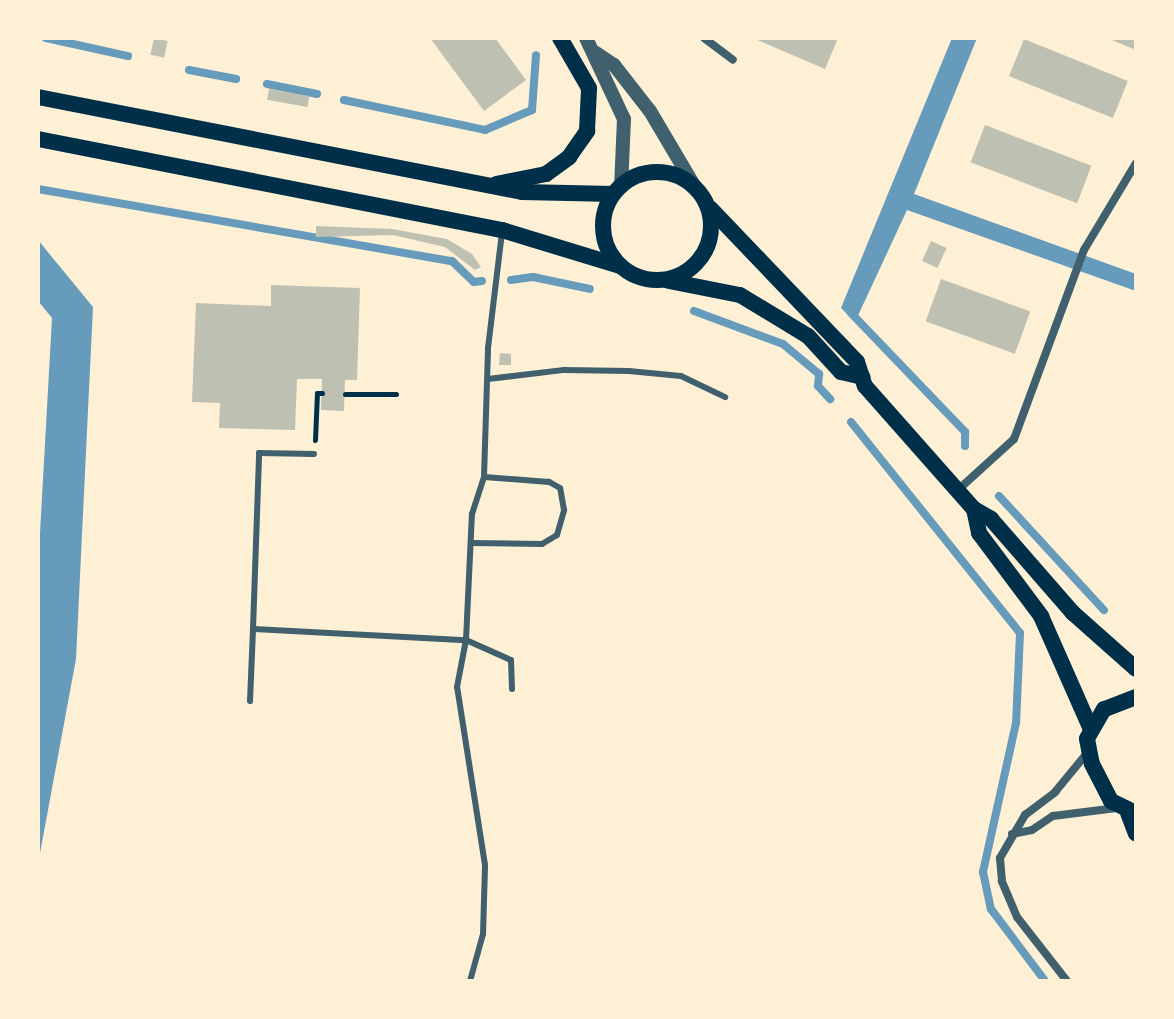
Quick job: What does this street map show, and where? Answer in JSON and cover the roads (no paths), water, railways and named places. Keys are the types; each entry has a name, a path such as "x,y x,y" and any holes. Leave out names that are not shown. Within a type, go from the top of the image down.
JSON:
{"main road":[{"path":"486,185 546,174 569,157 587,131 589,88 560,38"},
{"path":"38,97 486,185 617,190"},
{"path":"38,139 502,230 620,266 640,278 740,295 808,336 841,372 862,377"},
{"path":"620,266 604,240 602,224 617,190 638,174 669,172 695,187 710,208 857,362 862,377 974,509 991,519 1073,613 1136,669"},
{"path":"663,280 685,273 700,259 713,223 710,208"},
{"path":"974,509 979,533 1041,616 1090,727 1088,752 1128,811 1136,834"},
{"path":"1090,727 1104,709 1136,697"}],"street":[{"path":"586,38 596,53 614,65 650,111 695,187"},
{"path":"704,38 733,60"},
{"path":"596,53 600,74 624,119 617,190"},
{"path":"959,489 1014,439 1084,250 1136,163"},
{"path":"1067,981 1017,917 1002,881 1000,858 1011,834 1088,752"},
{"path":"1011,834 1032,830 1053,816 1128,811"}],"lane":[{"path":"470,981 483,934 486,900 479,814 457,687 466,640 472,514 484,477 488,379 502,230"},
{"path":"488,379 564,370 629,371 681,376 725,397"},
{"path":"250,701 259,453 314,454"},
{"path":"471,543 542,544 557,535 564,510 560,488 549,482 484,477"},
{"path":"253,629 466,640 511,660 512,689"}],"water":[{"path":"952,38 977,38 914,194 1136,274 1136,291 907,210 855,322 841,308"},
{"path":"38,240 93,307 76,659 38,864 38,569 52,318 38,301"}],"waterway":[{"path":"46,38 128,56"},
{"path":"344,100 485,130 532,110 536,55"},
{"path":"189,70 236,79"},
{"path":"267,84 317,94"},
{"path":"38,189 452,261 474,282 482,281"},
{"path":"511,280 533,277 590,289"},
{"path":"694,311 783,344 819,374 818,386 830,399"},
{"path":"851,313 965,432 965,446"},
{"path":"851,422 1020,633 1016,723 983,872 991,909 1045,981"},
{"path":"999,496 1104,610"}]}
